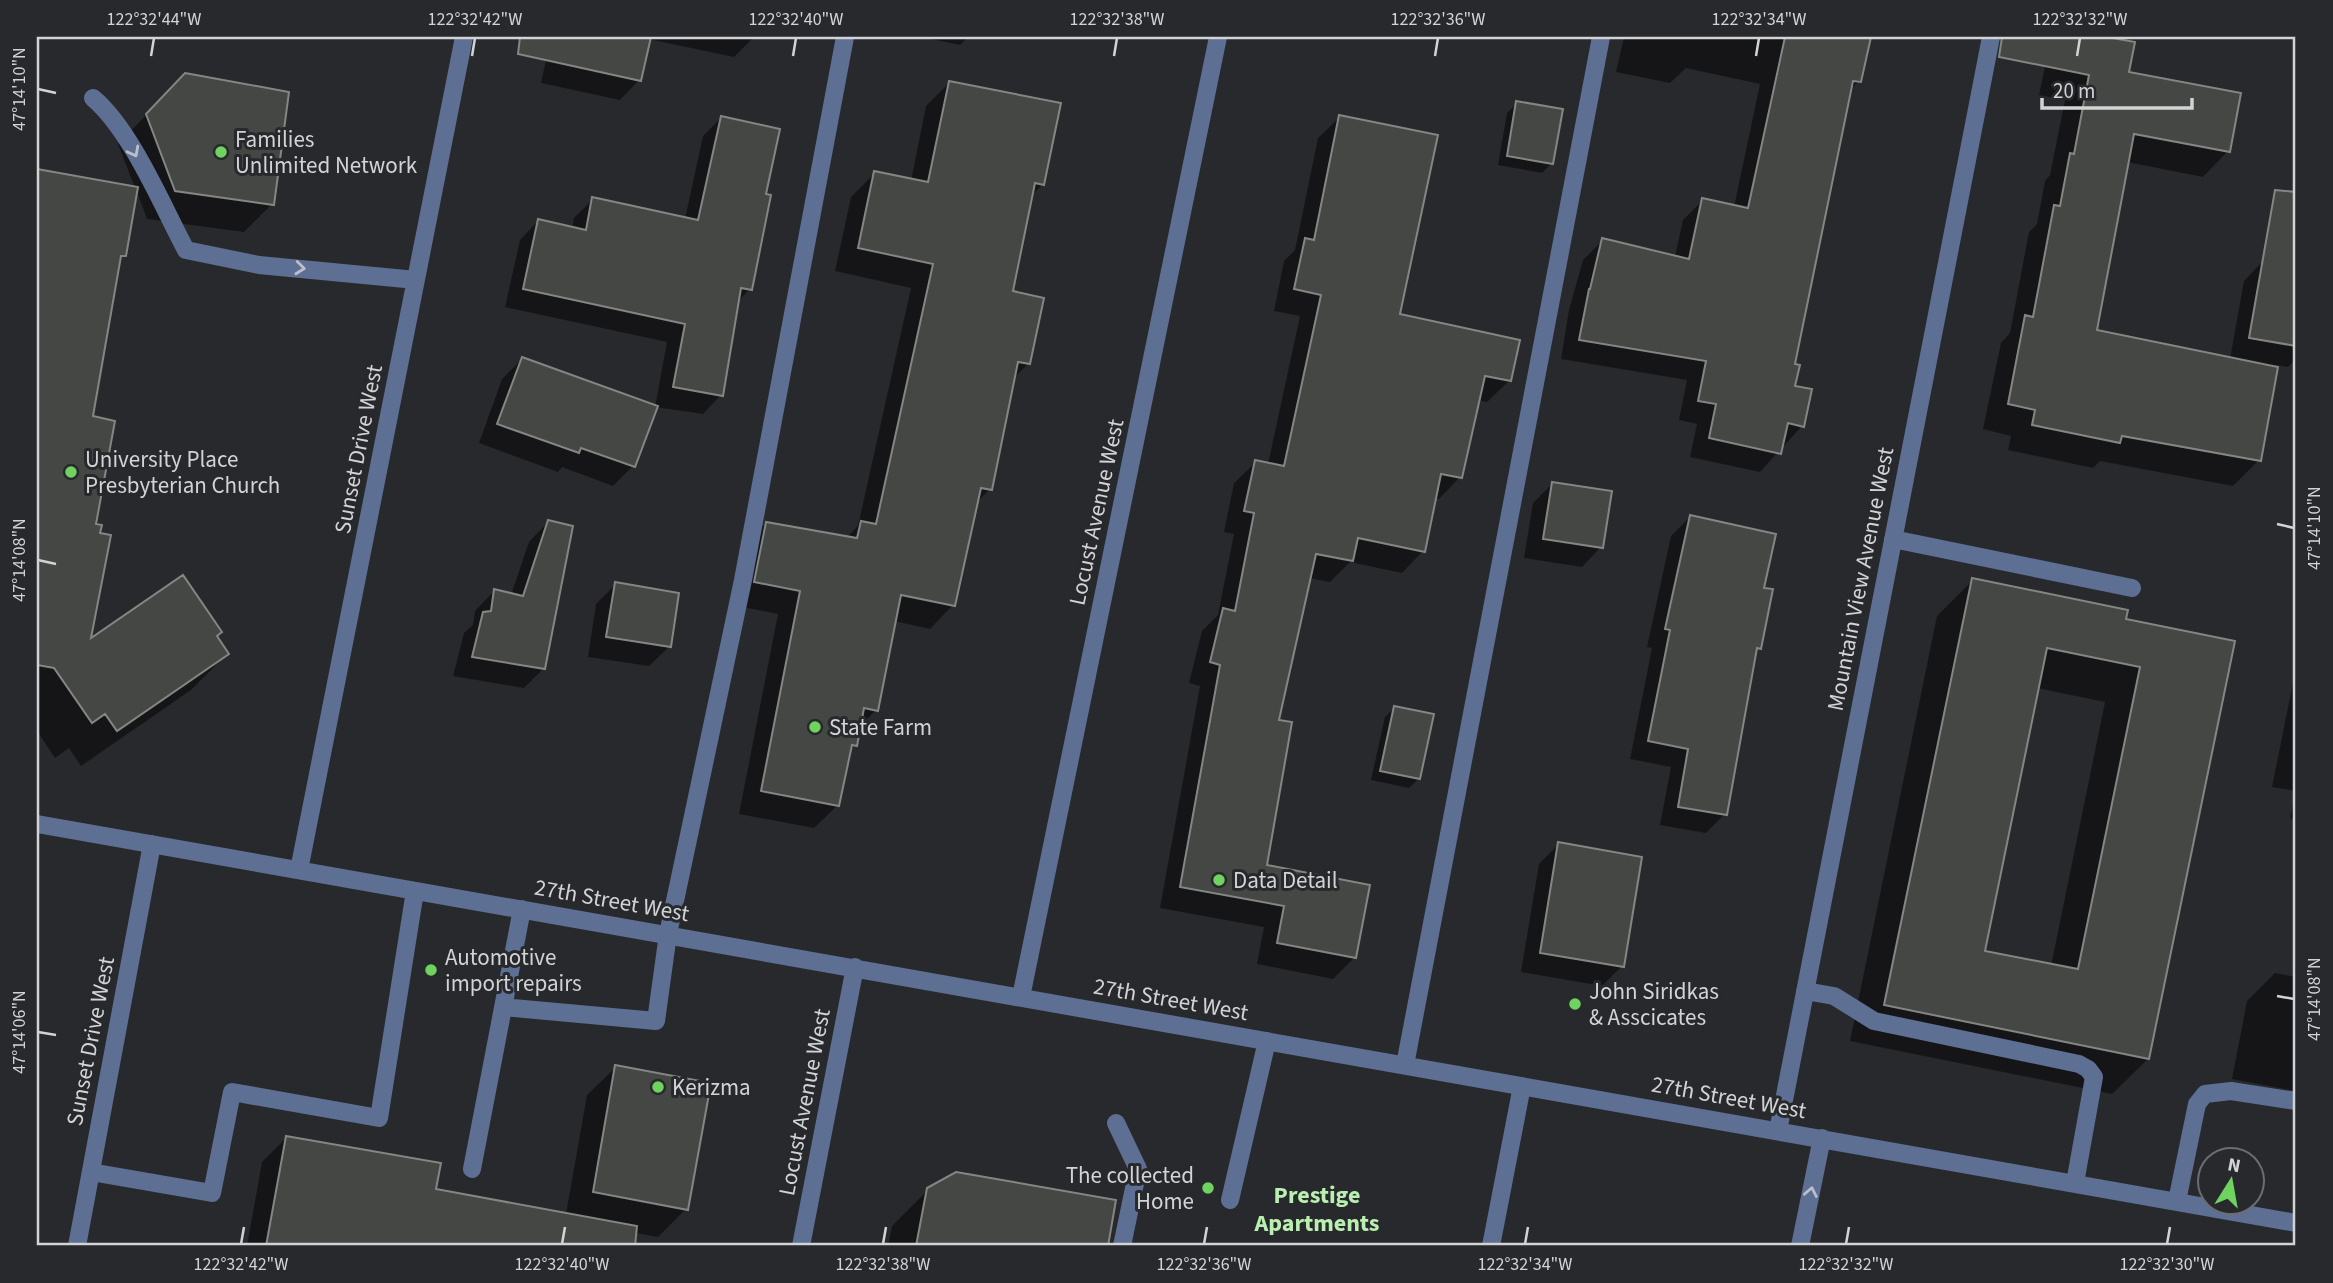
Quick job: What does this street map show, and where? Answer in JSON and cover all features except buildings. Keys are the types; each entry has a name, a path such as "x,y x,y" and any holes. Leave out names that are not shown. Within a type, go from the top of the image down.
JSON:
{"street":[{"name":"Sunset Drive West","path":"299,870 464,37"},
{"path":"503,1007 656,1021 668,934 743,580 845,37"},
{"name":"Locust Avenue West","path":"1021,997 1218,37"},
{"path":"1405,1065 1601,37"},
{"name":"Mountain View Avenue West","path":"1778,1131 1991,37"},
{"path":"93,98 109,111 128,142 186,250 259,265 416,280"},
{"path":"1893,539 2132,588"},
{"name":"27th Street West","path":"37,824 2296,1223"},
{"name":"Sunset Drive West","path":"77,1246 152,844"},
{"path":"91,1172 212,1194 232,1092 379,1118 415,891"},
{"path":"472,1169 522,909"},
{"name":"Locust Avenue West","path":"801,1246 855,967"},
{"path":"1805,991 1833,996 1874,1021 2088,1069 2094,1077 2075,1183"},
{"path":"1230,1200 1267,1041"},
{"path":"1491,1246 1522,1086"},
{"path":"2177,1200 2197,1104 2204,1094 2231,1091 2296,1101"},
{"path":"1116,1123 1138,1169 1122,1246"},
{"path":"1800,1246 1822,1138"}],"place":[{"name":"Families Unlimited Network","path":"221,152"},
{"name":"University Place Presbyterian Church","path":"71,472"},
{"name":"State Farm","path":"815,727"},
{"name":"Data Detail","path":"1219,880"},
{"name":"Automotive import repairs","path":"431,970"},
{"name":"John Siridkas & Asscicates","path":"1575,1004"},
{"name":"Kerizma","path":"658,1087"},
{"name":"The collected Home","path":"1208,1188"}],"district":[{"name":"Prestige Apartments","path":"1317,1209"}]}
